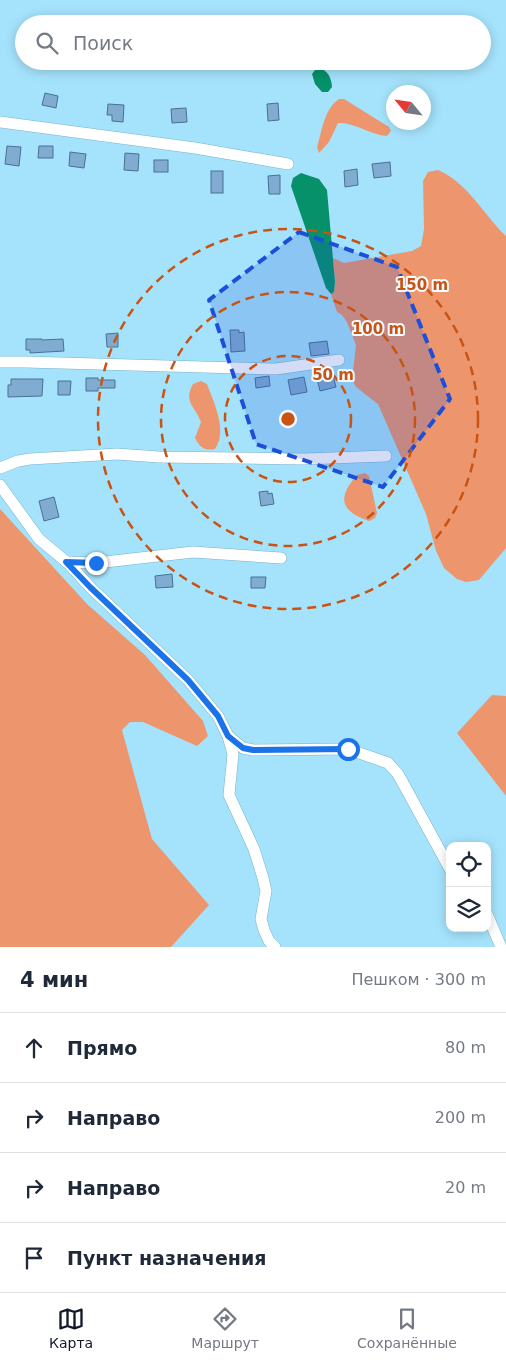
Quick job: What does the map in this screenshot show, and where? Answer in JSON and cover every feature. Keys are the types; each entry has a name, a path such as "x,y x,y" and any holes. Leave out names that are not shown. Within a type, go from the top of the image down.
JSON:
{"street":[{"path":"0,122 195,148 288,164"},
{"path":"0,362 276,369 338,360"},
{"path":"0,468 18,461 30,459 117,454 159,457 304,459 386,456"},
{"path":"0,485 39,540 66,562 188,680 218,716 228,736 232,754 229,795 254,849 263,878 266,891 261,918 266,935 275,947"},
{"path":"66,562 96,563 193,552 281,558"},
{"path":"228,736 243,748 253,750 348,749 388,764 398,774 446,862"},
{"path":"491,923 501,947"}],"highlighted area":[{"path":"299,232 397,267 450,399 383,487 256,444 209,300"}],"shaded area":[{"path":"315,70 323,70 328,74 332,87 328,92 322,92 315,84 312,74"},
{"path":"339,99 344,99 386,125 386,130 391,131 387,136 350,124 338,123 329,142 319,153 317,147 324,121 334,103"},
{"path":"438,170 458,182 506,236 506,548 479,580 466,582 457,579 444,568 436,551 426,514 378,404 356,387 352,380 356,345 347,322 337,312 331,294 334,292 335,282 333,258 344,263 412,251 421,246 424,229 423,181 428,172"},
{"path":"301,173 319,179 327,190 335,282 334,292 331,294 326,288 291,186 293,178"},
{"path":"201,381 207,384 216,408 220,426 219,442 215,449 208,450 203,448 195,438 201,422 191,404 189,395 193,384"},
{"path":"365,473 369,476 377,513 375,518 369,521 352,513 347,508 344,497 346,490 357,475"},
{"path":"0,509 87,604 145,655 203,721 208,736 197,746 143,722 130,722 122,730 152,839 209,905 171,947 0,947"},
{"path":"492,695 506,696 506,796 457,733"}],"building":[{"path":"45,93 58,96 56,108 42,105"},
{"path":"278,103 279,120 268,121 267,104"},
{"path":"108,104 124,105 123,122 112,121 112,115 107,115"},
{"path":"186,108 187,122 172,123 171,109"},
{"path":"7,146 21,147 19,166 5,164"},
{"path":"39,146 53,146 53,158 38,158"},
{"path":"70,152 86,154 84,168 69,166"},
{"path":"125,153 139,154 138,171 124,170"},
{"path":"154,160 168,160 168,172 154,172"},
{"path":"390,162 391,176 374,178 372,164"},
{"path":"357,169 358,185 345,187 344,171"},
{"path":"211,171 223,171 223,193 211,193"},
{"path":"280,175 280,194 269,194 268,176"},
{"path":"230,330 239,330 239,333 244,332 245,351 231,352"},
{"path":"118,333 118,347 107,347 106,334"},
{"path":"26,339 63,339 64,351 30,353 30,350 26,350"},
{"path":"327,341 329,354 311,356 309,343"},
{"path":"333,375 336,387 320,391 317,379"},
{"path":"269,376 270,386 256,388 255,378"},
{"path":"304,377 307,392 291,395 288,380"},
{"path":"86,378 115,380 115,388 98,388 98,391 86,391"},
{"path":"11,379 43,379 42,396 8,397 8,385 11,385"},
{"path":"58,381 71,381 70,395 58,395"},
{"path":"268,491 268,494 272,493 274,504 261,506 259,492"},
{"path":"54,497 59,517 44,521 39,501"},
{"path":"172,574 173,587 156,588 155,576"},
{"path":"251,577 266,577 265,588 251,588"}],"route":[{"path":"96,563 66,562 188,680 218,716 228,736 243,748 253,750 348,749"}]}
